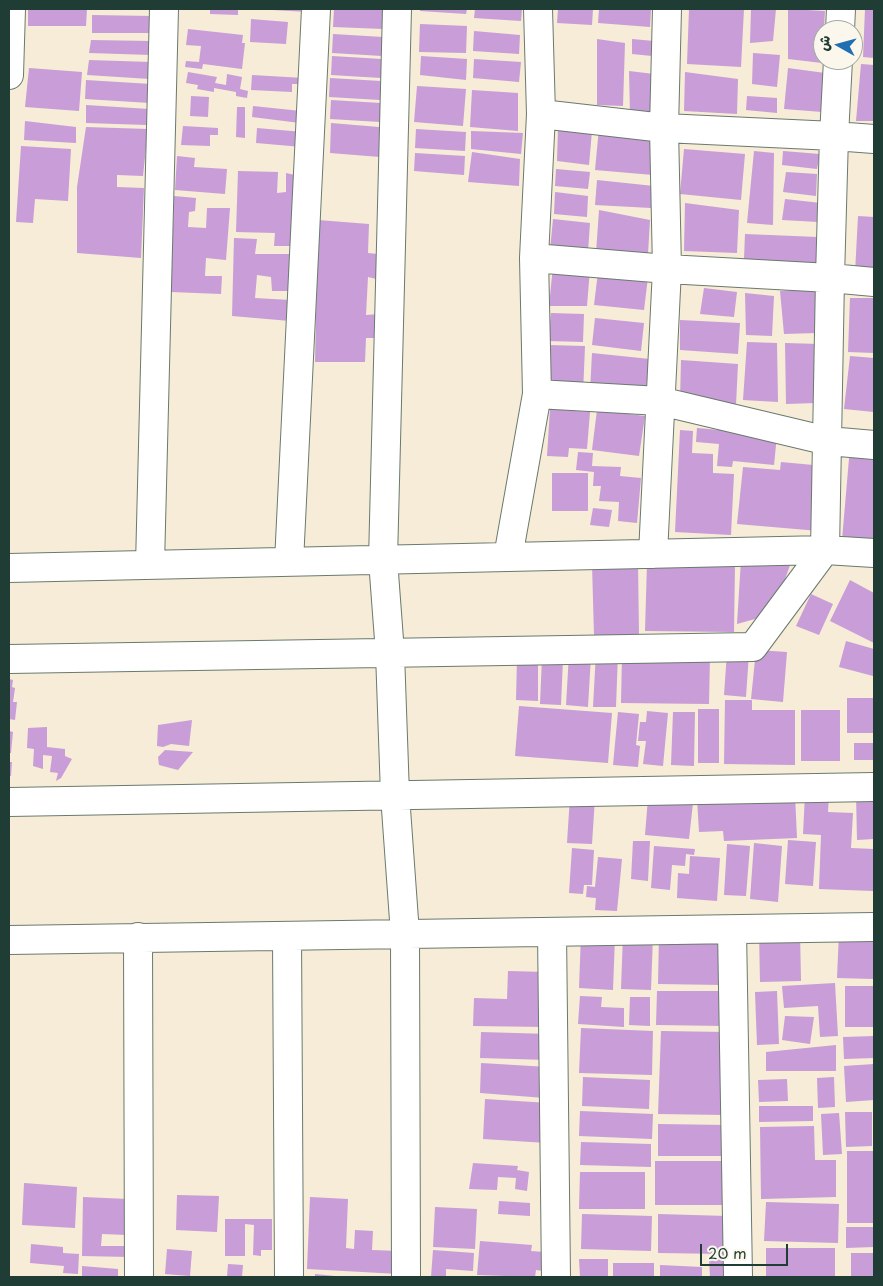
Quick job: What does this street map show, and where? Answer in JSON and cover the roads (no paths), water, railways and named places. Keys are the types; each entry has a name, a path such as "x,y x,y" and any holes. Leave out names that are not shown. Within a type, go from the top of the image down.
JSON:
{"street":[{"path":"9,75 11,9"},
{"path":"150,565 164,9"},
{"path":"289,562 316,9"},
{"path":"397,9 383,560 390,652 395,795 405,934 406,1277"},
{"path":"508,557 537,394 534,258 541,114 538,9"},
{"path":"653,554 668,269 664,128 667,9"},
{"path":"9,659 754,647 825,550 830,278 837,70"},
{"path":"541,114 664,128 874,139"},
{"path":"534,258 668,269 874,282"},
{"path":"537,394 660,401 828,441 874,445"},
{"path":"9,568 825,550 874,553"},
{"path":"9,802 874,787"},
{"path":"9,940 874,927"},
{"path":"732,930 738,1277"},
{"path":"552,932 556,1277"},
{"path":"287,936 289,1277"},
{"path":"138,938 139,1277"}]}
